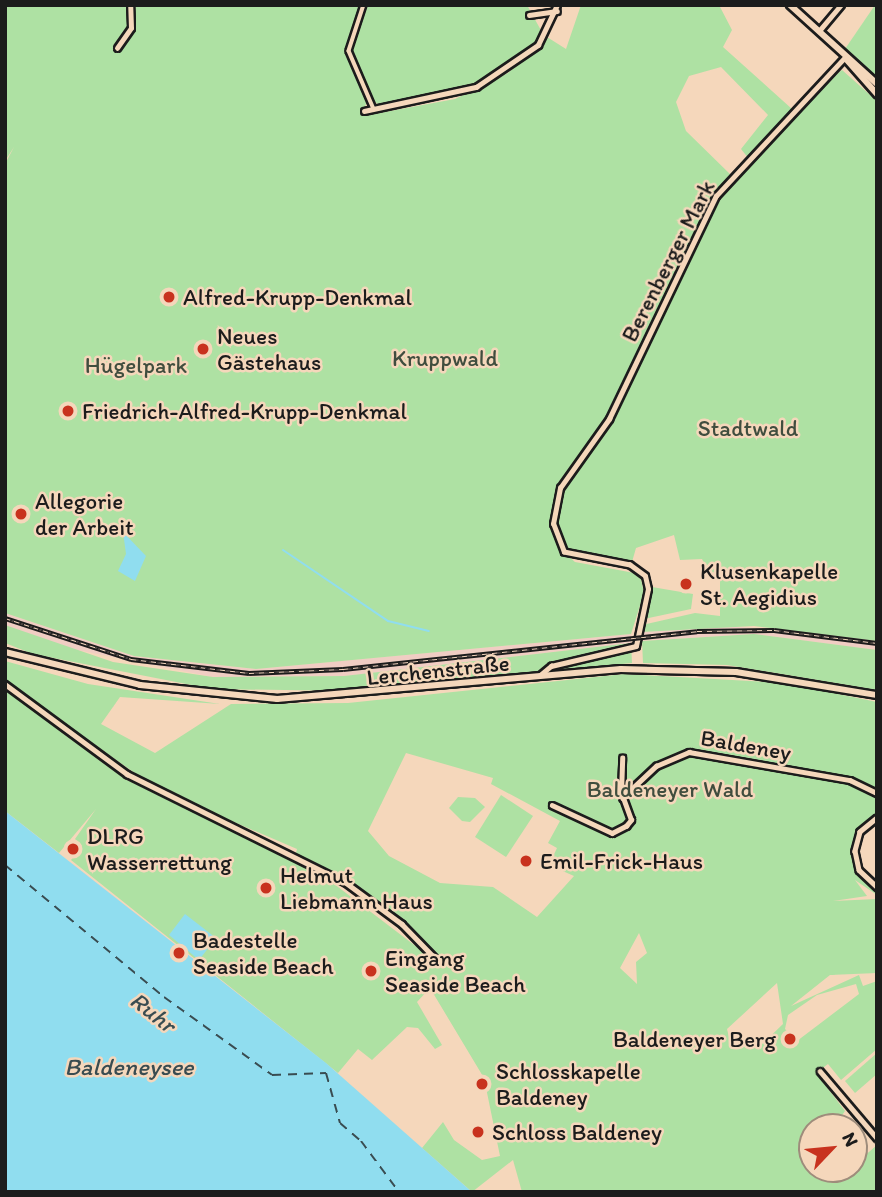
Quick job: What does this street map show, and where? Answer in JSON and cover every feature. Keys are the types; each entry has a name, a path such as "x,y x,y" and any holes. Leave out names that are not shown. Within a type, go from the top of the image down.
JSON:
{"main road":[{"path":"790,5 845,57 877,94"},
{"path":"845,57 877,84"},
{"name":"Lerchenstraße","path":"5,652 140,685 277,699 539,677 692,669 877,695"}],"street":[{"path":"117,48 131,28 130,5"},
{"path":"364,5 349,51 374,109"},
{"path":"819,31 841,5"},
{"path":"364,111 476,87 528,54 557,8"},
{"path":"529,15 557,8"},
{"name":"Berenberger Mark","path":"539,677 561,663 634,648 648,589 636,567 564,552 555,536 555,505 562,484 609,419 716,196 845,57"},
{"path":"5,684 127,774 345,882 402,923 435,958"},
{"name":"Baldeney","path":"622,798 656,766 689,752 850,780 877,793"},
{"path":"552,805 612,833 631,820 622,798 622,758"},
{"path":"877,818 862,829 855,851 859,870 877,887"},
{"path":"820,1071 877,1138"}],"shaded area":[{"path":"5,613 134,656 256,669 631,634 631,643 344,676 213,677 62,647 5,625"},
{"path":"702,625 812,631 877,641 877,650 754,634 642,641 642,632"}],"green space":[{"path":"5,5 527,5 543,34 526,52 471,86 379,105 370,98 365,106 374,114 455,99 508,73 547,37 566,49 581,5 719,5 732,30 723,47 792,109 842,70 877,101 877,641 754,626 642,632 642,625 695,613 720,616 720,571 709,573 702,559 680,560 674,535 636,548 632,562 576,556 562,546 556,526 563,485 608,418 560,485 552,525 560,549 575,562 640,574 644,593 631,634 256,669 134,656 5,613 5,164 14,147 5,161","holes":["721,67 768,115 741,149 749,159 717,197 732,176 686,131 676,102 689,76"]},
{"path":"877,5 877,77 845,49"},
{"path":"652,587 693,594 691,609 644,619"},
{"path":"5,625 113,662 213,677 344,676 631,643 632,663 347,691 212,689 33,654 5,643"},
{"path":"754,634 877,650 877,690 727,665 643,663 642,641"},
{"name":"Baldeneyer Wald","path":"5,661 88,684 220,704 120,697 101,724 155,753 231,704 348,703 624,674 785,683 877,702 877,816 859,832 854,850 856,868 877,895 855,880 867,896 833,901 877,899 877,973 830,975 791,1006 859,975 863,986 877,981 877,1049 841,1080 828,1064 816,1073 845,1111 798,1113 798,1183 868,1183 868,1153 877,1145 877,1192 522,1192 513,1160 472,1192 422,1148 443,1122 454,1140 482,1160 500,1156 484,1078 430,988 417,1002 442,1045 435,1049 418,1028 407,1027 372,1060 358,1049 338,1073 71,860 82,846 75,839 96,809 59,853 5,811","holes":["25,696 159,790 297,849 295,857 381,910 427,951 426,954 321,874 125,779 21,702","406,753 493,778 491,784 560,821 548,843 557,848 549,865 574,876 537,917 493,887 440,883 389,856 368,831","639,933 647,953 636,962 637,984 620,968","777,983 783,1024 758,1048 745,1038 731,1045 727,1029","856,984 859,994 797,1041 785,1029 788,1015 817,995"]},
{"path":"501,795 533,816 506,857 475,837"},
{"path":"458,797 475,798 485,807 470,822 462,821 449,808"},
{"path":"877,1053 877,1074 855,1093 845,1081"}],"water":[{"path":"123,532 146,556 135,581 118,571 126,554"},
{"name":"Baldeneysee","path":"5,811 326,1063 472,1192 5,1192"},
{"path":"185,914 216,938 199,960 169,935"}],"waterway":[{"path":"283,550 388,621 429,631"}],"ferry route":[{"path":"5,865 164,997 272,1075 326,1073 340,1123 361,1141 399,1192"}],"railway":[{"path":"5,618 131,659 249,673 343,669 697,631 774,630 877,643"}],"place":[{"name":"Alfred-Krupp-Denkmal","path":"169,297"},
{"name":"Neues Gästehaus","path":"203,349"},
{"name":"Friedrich-Alfred-Krupp-Denkmal","path":"68,411"},
{"name":"Allegorie der Arbeit","path":"21,514"},
{"name":"Klusenkapelle St. Aegidius","path":"686,584"},
{"name":"DLRG Wasserrettung","path":"73,849"},
{"name":"Emil-Frick-Haus","path":"526,861"},
{"name":"Helmut Liebmann Haus","path":"266,888"},
{"name":"Badestelle Seaside Beach","path":"179,953"},
{"name":"Eingang Seaside Beach","path":"371,971"},
{"name":"Baldeneyer Berg","path":"790,1039"},
{"name":"Schlosskapelle Baldeney","path":"482,1084"},
{"name":"Schloss Baldeney","path":"478,1132"}],"park label":[{"name":"Kruppwald","path":"445,358"},
{"name":"Hügelpark","path":"136,365"},
{"name":"Stadtwald","path":"748,428"}],"water label":[{"name":"Ruhr","path":"153,1012"}]}
